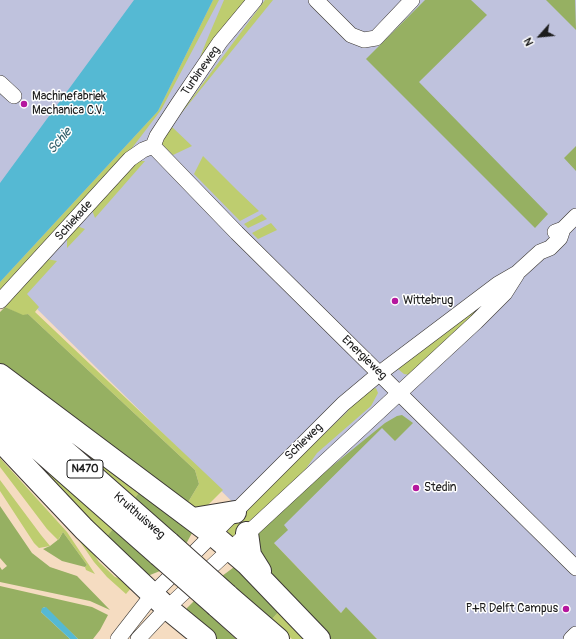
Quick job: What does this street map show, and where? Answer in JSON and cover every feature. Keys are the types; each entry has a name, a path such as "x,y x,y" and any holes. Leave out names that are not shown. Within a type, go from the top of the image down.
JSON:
{"highway":[{"name":"N470","path":"0,375 212,534 266,583 319,639"},
{"name":"Kruithuisweg","path":"0,394 164,549 222,600 278,639"},
{"name":"Kruithuisweg","path":"0,415 164,549"},
{"path":"0,440 84,529 160,601 205,639"},
{"path":"193,519 235,512"},
{"name":"N470","path":"247,533 250,555 266,583"},
{"name":"Kruithuisweg","path":"222,600 254,639"}],"street":[{"name":"Turbineweg","path":"153,146 157,136 216,48 255,0"},
{"path":"316,0 350,35 364,40 376,38 412,0"},
{"path":"0,83 14,96"},
{"name":"Schiekade","path":"0,301 130,159 143,150 153,146"},
{"name":"Energieweg","path":"153,146 237,233 576,568"},
{"name":"Schieweg","path":"138,639 160,601 212,534 343,404 380,373 498,284 517,273 540,252 550,248 560,238 563,229 576,216"},
{"name":"Schieweg","path":"118,639 160,601 230,550 399,392 481,318 505,293 517,273"},
{"path":"571,639 576,634"}],"shaded area":[{"path":"0,0 576,0 576,639 377,639 346,608 341,613 274,543 34,306 0,282"}],"green space":[{"path":"213,0 219,0 161,110 129,152 0,292 0,282 158,111"},
{"path":"224,0 246,0 200,57 209,35"},
{"path":"265,0 273,0 173,123"},
{"path":"425,0 471,0 487,15 419,82 548,214 535,228 366,59"},
{"path":"546,0 575,0 576,30"},
{"path":"171,126 192,146 173,155 162,144 163,137"},
{"path":"576,146 576,171 564,158"},
{"path":"203,156 259,211 240,221 194,174"},
{"path":"138,161 145,161 95,218 92,210"},
{"path":"262,214 267,219 248,228 244,224"},
{"path":"271,223 277,230 258,239 252,233"},
{"path":"77,226 85,229 67,248 67,237"},
{"path":"47,259 57,261 27,294 39,307 35,312 223,490 205,508 197,511 187,504 199,484 195,470 28,314 23,316 5,307"},
{"path":"504,289 410,375 404,374 398,369 404,361"},
{"path":"5,307 23,315 28,314 195,470 199,484 187,504 0,371 0,312"},
{"path":"376,388 378,393 371,406 317,453 305,470 234,538 225,529 347,412 355,399 368,390"},
{"path":"28,407 143,488 134,499"},
{"path":"402,415 413,423 395,441 382,428 284,525 288,530 274,543 341,613 346,607 377,639 328,639 255,557 256,528 385,423 397,416"},
{"path":"0,426 113,529 103,541"},
{"path":"0,458 67,532 95,574 86,570 85,567 87,565 63,532 58,540 47,529 0,467"},
{"path":"0,480 50,546 39,548 34,543 0,491"},
{"path":"143,488 192,533 186,544 134,499"},
{"path":"0,506 32,553 50,567 77,576 110,610 90,601 0,582 0,567 2,570 7,566 0,558"},
{"path":"76,527 99,562 115,577 122,579 132,587 126,594 107,577 94,562 74,533"},
{"path":"113,529 160,571 150,575 142,575 103,541"},
{"path":"63,532 87,565 85,567 62,561 43,549 59,539"},
{"path":"241,562 283,607 271,620 222,576"},
{"path":"0,586 92,607 108,615 93,639 78,639 44,607 41,612 70,639 0,639"},
{"path":"194,601 236,639 212,639 184,617 187,608"},
{"path":"283,607 313,639 292,639 271,620"}],"water":[{"name":"Schie","path":"134,0 213,0 158,111 0,282 0,183"},
{"path":"46,607 78,639 70,639 41,612 42,608"}],"place":[{"name":"Machinefabriek Mechanica C.V.","path":"24,104"},
{"name":"Wittebrug","path":"395,301"},
{"name":"Stedin","path":"416,488"},
{"name":"P+R Delft Campus","path":"566,609"}]}
